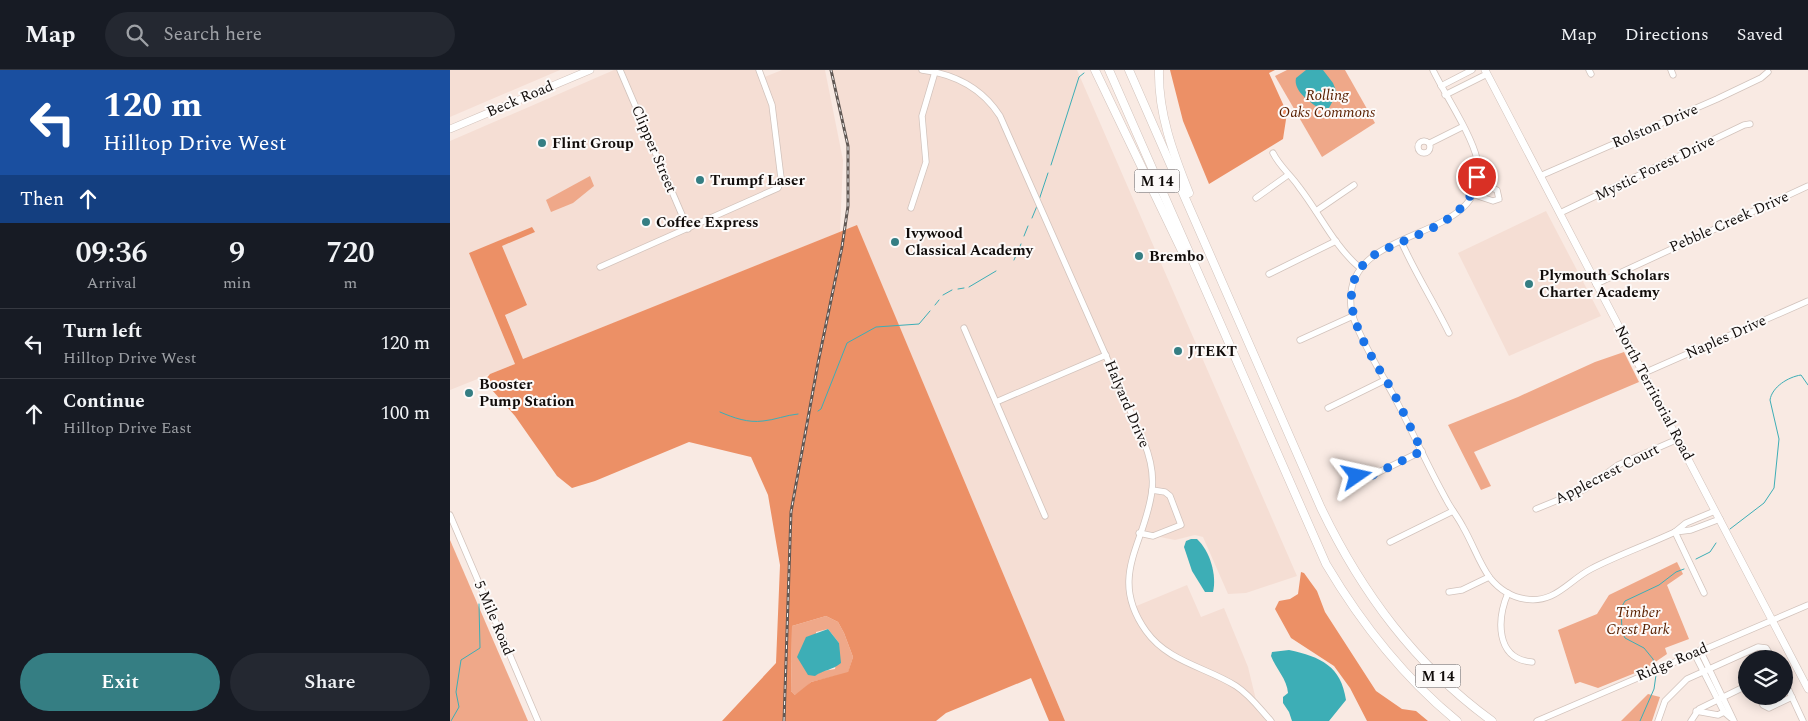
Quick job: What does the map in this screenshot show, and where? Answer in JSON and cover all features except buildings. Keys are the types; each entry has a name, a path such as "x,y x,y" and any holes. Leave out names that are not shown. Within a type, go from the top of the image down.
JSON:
{"highway":[{"path":"1095,70 1183,253 1205,293"},
{"name":"M 14","path":"1109,70 1315,542 1335,580 1355,611 1389,654 1415,684 1457,721"},
{"name":"M 14","path":"1129,70 1321,508 1356,575 1410,648 1460,696 1492,721"},
{"path":"1159,70 1161,102 1172,149 1203,227 1215,266"}],"main road":[{"name":"Beck Road","path":"450,129 590,70"},
{"name":"North Territorial Road","path":"1486,72 1808,689"}],"street":[{"name":"Clipper Street","path":"620,70 688,229"},
{"path":"600,267 773,192 780,186 781,178 772,105 759,70"},
{"name":"Halyard Drive","path":"922,70 934,71 976,89 989,101 1000,116 1148,450 1152,472 1152,490 1130,560 1129,582 1134,608 1145,630 1172,655 1241,690 1271,721"},
{"path":"1433,70 1476,156 1476,183 1472,194 1455,215 1374,255 1360,268 1351,290 1353,316 1489,577 1508,593 1530,599 1552,596 1592,569 1675,532 1686,523 1715,511"},
{"path":"1441,86 1472,70"},
{"path":"911,208 926,162 922,116 934,71"},
{"path":"1445,94 1486,72"},
{"name":"Rolston Drive","path":"1540,176 1717,99 1761,78 1768,72"},
{"name":"Mystic Forest Drive","path":"1560,213 1744,125 1750,124"},
{"path":"1430,143 1462,127"},
{"path":"1273,153 1348,257 1360,268"},
{"path":"1256,198 1288,175"},
{"path":"1472,194 1493,201 1500,196 1497,190 1476,183"},
{"path":"1316,211 1354,185"},
{"name":"Pebble Creek Drive","path":"1596,284 1808,186"},
{"path":"1269,274 1336,241"},
{"path":"1401,242 1415,273 1429,294 1449,333"},
{"name":"Naples Drive","path":"1644,374 1808,301"},
{"path":"1300,340 1353,316"},
{"path":"964,328 1045,516"},
{"path":"996,402 1106,355"},
{"path":"1328,408 1385,380"},
{"name":"Applecrest Court","path":"1536,509 1585,489 1618,465 1678,439"},
{"path":"1357,476 1373,475 1422,451"},
{"path":"1139,533 1153,536 1181,525 1170,496 1165,492 1152,490"},
{"path":"1390,542 1453,511"},
{"name":"5 Mile Road","path":"450,515 538,721"},
{"path":"1675,532 1691,530 1720,519"},
{"path":"1675,532 1704,593"},
{"path":"1449,592 1462,590 1489,577"},
{"path":"1508,593 1500,618 1503,639 1515,656 1532,662"},
{"name":"Ridge Road","path":"1537,721 1808,605"},
{"path":"1749,650 1758,646 1767,650"},
{"path":"1697,652 1733,720"},
{"path":"1658,721 1665,701 1687,679 1738,655"},
{"path":"1691,721 1696,712 1738,690"},
{"path":"1720,698 1724,712 1733,720"},
{"path":"1793,699 1803,721"},
{"path":"1763,705 1769,708 1775,705"},
{"path":"1696,712 1718,716 1724,712"}],"shaded area":[{"path":"450,70 560,70 450,117"},
{"path":"614,70 759,70 762,78 782,70 825,70 843,160 840,232 523,359 505,314 526,305 501,246 472,260 515,364 450,390 450,141"},
{"path":"831,70 1077,70 1297,576 1246,593 1228,594 1203,537 1195,535 1175,540 1140,533 1129,571 1134,607 1187,585 1201,617 1224,608 1248,667 1257,704 1271,721 1065,721 857,226 845,230 849,178 848,147"},
{"path":"1170,70 1275,70 1269,73 1287,113 1283,139 1209,184 1183,121"},
{"name":"Plymouth Scholars Charter Academy","path":"1546,211 1601,316 1509,356 1458,253"},
{"path":"857,225 1065,721 1049,721 1031,678 946,713 936,721 722,721 776,663 780,565 768,495 751,457 689,442 595,481 572,488 557,476 515,416 484,381 490,374 515,364 469,253 532,227 535,232 502,246 527,305 505,315 523,359","holes":["826,616 838,622 853,657 848,672 811,682 795,695 791,691 792,626"]},
{"path":"1301,572 1304,573 1317,591 1325,612 1376,691 1402,709 1416,711 1428,721 1367,721 1350,688 1334,666 1291,638 1275,609 1279,601 1290,599 1298,594"}],"green space":[{"name":"Rolling Oaks Commons","path":"1287,70 1345,70 1375,123 1322,157 1275,76"},
{"path":"590,176 594,186 573,203 551,212 546,200"},
{"path":"1624,352 1639,382 1474,452 1491,486 1481,490 1448,425 1518,397 1595,362"},
{"path":"450,540 528,721 450,721"},
{"name":"Timber Crest Park","path":"1677,562 1683,574 1667,585 1689,639 1665,648 1667,654 1645,669 1598,688 1580,682 1575,684 1558,630 1597,614 1609,595"},
{"path":"826,616 838,622 853,657 848,673 811,682 796,696 791,691 792,626","holes":["828,629 839,643 835,669 823,671 814,676 816,632"]},
{"path":"1648,694 1660,697 1652,721 1621,721"}],"water":[{"path":"1306,70 1323,70 1333,83 1337,93 1329,108 1320,109 1307,100 1300,92 1297,87 1296,78"},
{"path":"1197,539 1202,544 1209,557 1214,578 1213,592 1205,592 1192,571 1184,547 1186,541"},
{"path":"828,629 839,643 841,663 815,676 808,675 797,657 806,637"},
{"path":"1289,650 1320,660 1334,671 1339,679 1346,700 1329,721 1292,721 1283,703 1283,697 1288,693 1287,688 1271,656 1272,652"}],"waterway":[{"path":"1051,165 1079,77 1084,73"},
{"path":"1039,200 1048,173"},
{"path":"1032,218 1037,206"},
{"path":"1024,236 1028,226"},
{"path":"1014,260 1021,244"},
{"path":"969,287 996,271"},
{"path":"958,289 964,288"},
{"path":"943,295 952,290"},
{"path":"935,305 939,300"},
{"path":"818,411 821,409 847,343 876,327 919,324 930,311"},
{"path":"1730,529 1764,503 1774,488 1779,439 1770,400 1771,395 1781,383 1796,376 1801,375 1808,385"},
{"path":"720,412 741,420 752,421 798,414"},
{"path":"1696,559 1710,552 1716,543"},
{"path":"1655,666 1653,659 1644,648 1625,638 1622,632 1621,608 1625,601 1659,585 1676,572 1684,569"},
{"path":"451,721 459,707 456,692 461,660 480,648 479,604"},
{"path":"1640,721 1654,689 1656,675"}],"railway":[{"path":"784,721 791,512 818,363 842,247 848,206 848,146 831,70"}],"place":[{"name":"Flint Group","path":"542,143"},
{"name":"Trumpf Laser","path":"700,180"},
{"name":"Coffee Express","path":"646,222"},
{"name":"Ivywood Classical Academy","path":"895,242"},
{"name":"Brembo","path":"1139,256"},
{"name":"Plymouth Scholars Charter Academy","path":"1529,284"},
{"name":"JTEKT","path":"1178,351"},
{"name":"Booster Pump Station","path":"469,393"}],"route":[{"path":"1357,476 1373,475 1422,451 1355,321 1350,297 1354,279 1364,264 1374,255 1455,215 1469,200 1475,188 1477,177"}]}
